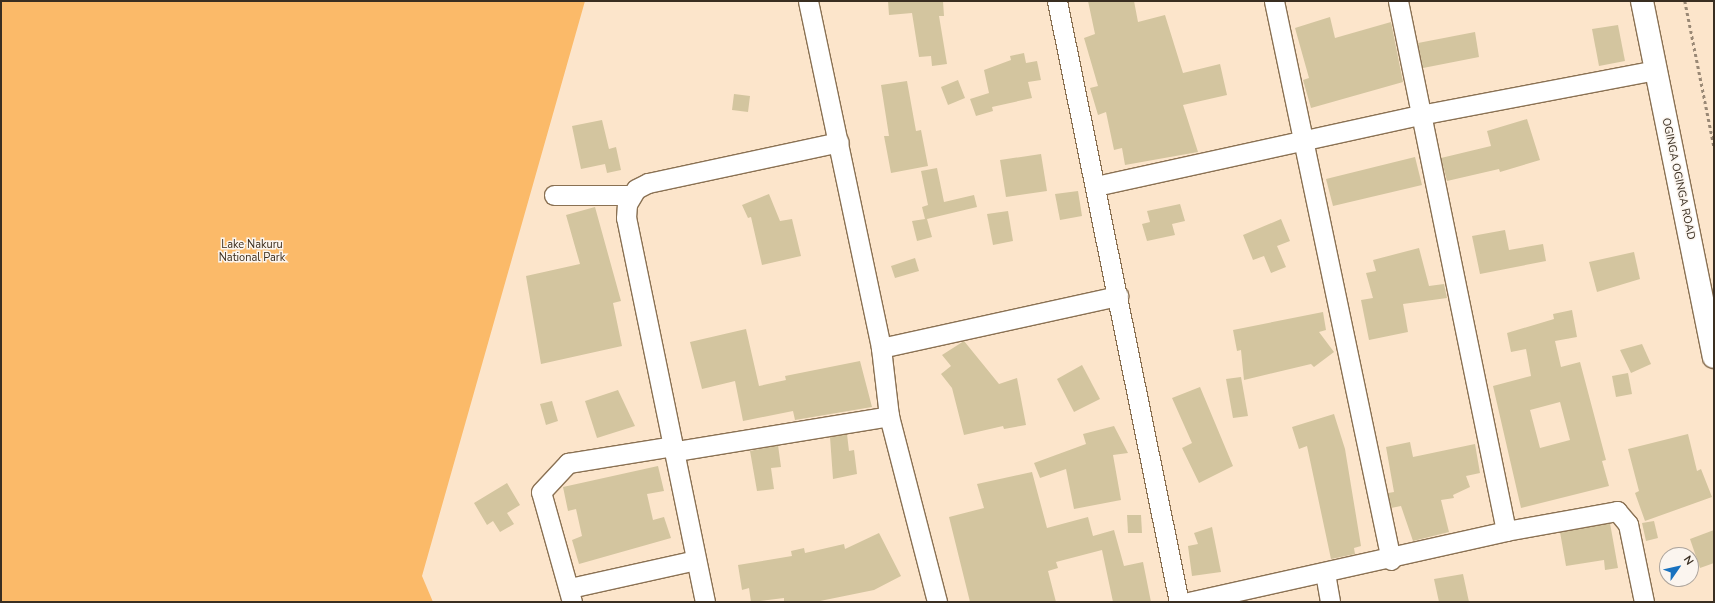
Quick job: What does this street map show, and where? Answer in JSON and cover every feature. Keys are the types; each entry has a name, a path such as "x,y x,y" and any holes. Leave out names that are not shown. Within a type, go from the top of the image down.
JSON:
{"street":[{"path":"808,1 839,142 881,348 890,416 937,602"},
{"path":"1057,1 1096,186 1179,602"},
{"path":"1274,1 1302,142 1391,560"},
{"path":"1398,1 1420,115 1506,531"},
{"name":"OGINGA OGINGA ROAD","path":"1642,1 1714,357"},
{"path":"1096,186 1420,115 1656,70"},
{"path":"554,195 631,195 648,183 839,142"},
{"path":"631,195 626,218 705,602"},
{"path":"881,348 1118,296"},
{"path":"696,560 571,595 541,492 568,463 890,416"},
{"path":"1189,602 1391,560 1506,531 1617,511 1628,524 1644,602"},
{"path":"1325,573 1330,602"}],"path":[{"path":"1685,1 1714,146"}],"green space":[{"name":"Lake Nakuru National Park","path":"1,1 585,1 422,576 433,602 1,602"}],"building":[{"path":"888,1 943,1 944,16 939,16 947,64 932,66 931,56 919,57 912,13 889,15"},
{"path":"1088,1 1134,1 1138,22 1165,15 1183,73 1220,64 1227,95 1183,105 1198,152 1125,165 1122,148 1114,150 1106,112 1098,115 1090,88 1098,86 1084,38 1095,34"},
{"path":"1330,17 1335,38 1391,22 1403,82 1311,108 1303,80 1309,78 1295,28"},
{"path":"1618,25 1625,61 1599,66 1592,29"},
{"path":"1475,32 1479,57 1423,68 1418,43"},
{"path":"1024,53 1026,63 1037,61 1041,80 1028,82 1032,98 992,107 993,111 976,116 970,99 989,93 984,70 1011,60 1010,56"},
{"path":"958,80 965,98 948,105 941,87"},
{"path":"907,81 916,131 921,130 928,166 891,173 884,136 889,136 881,85"},
{"path":"734,94 750,96 748,112 732,110"},
{"path":"1527,119 1540,160 1500,172 1499,169 1447,181 1441,158 1491,146 1487,131"},
{"path":"602,120 609,149 616,147 621,170 607,173 605,164 581,169 572,126"},
{"path":"1041,154 1047,191 1006,197 1000,160"},
{"path":"1415,157 1422,185 1333,206 1326,179"},
{"path":"937,168 944,202 974,195 977,207 927,219 932,237 917,241 912,221 925,219 922,207 928,205 921,171"},
{"path":"1078,191 1082,216 1060,220 1055,194"},
{"path":"769,194 780,221 792,219 801,256 762,265 751,217 748,218 742,205"},
{"path":"1180,204 1185,221 1172,224 1175,235 1147,241 1142,224 1150,222 1147,211"},
{"path":"595,207 621,301 613,303 622,346 541,364 526,276 580,264 566,215"},
{"path":"1008,211 1013,241 993,245 987,214"},
{"path":"1281,219 1290,241 1277,246 1286,267 1271,273 1264,256 1253,260 1243,235"},
{"path":"1505,230 1509,250 1543,244 1546,261 1480,274 1472,236"},
{"path":"1419,248 1429,286 1444,284 1447,298 1403,304 1408,332 1369,340 1361,300 1373,298 1366,273 1376,271 1373,260"},
{"path":"1634,252 1640,279 1597,292 1589,262"},
{"path":"915,258 919,271 895,278 891,266"},
{"path":"1572,310 1577,337 1555,341 1561,367 1580,362 1606,460 1602,461 1609,486 1521,508 1493,386 1531,376 1526,349 1511,352 1507,333 1554,319 1553,314","holes":["1560,402 1570,440 1540,448 1530,410"]},
{"path":"1323,312 1326,330 1319,332 1334,352 1314,367 1311,364 1244,380 1241,350 1237,351 1233,330"},
{"path":"746,329 759,386 786,380 785,376 860,361 872,407 795,420 793,411 743,421 735,381 702,389 690,342"},
{"path":"964,341 999,384 1017,378 1026,425 1004,429 1003,426 964,435 952,388 941,374 951,366 942,355"},
{"path":"1642,344 1651,364 1631,373 1620,350"},
{"path":"1082,365 1100,399 1074,412 1057,379"},
{"path":"1628,373 1632,394 1616,397 1612,376"},
{"path":"1241,377 1248,416 1233,418 1226,379"},
{"path":"1200,387 1233,466 1199,483 1182,448 1192,443 1172,398"},
{"path":"618,390 635,426 597,438 585,401"},
{"path":"552,401 558,421 546,425 540,404"},
{"path":"1334,414 1345,449 1361,546 1354,548 1355,554 1331,559 1307,446 1299,449 1292,427"},
{"path":"1114,426 1128,453 1113,455 1121,500 1074,509 1066,469 1040,478 1034,463 1086,444 1083,434"},
{"path":"847,434 849,451 854,450 857,474 833,479 830,437"},
{"path":"1688,434 1697,471 1701,469 1712,497 1645,521 1635,493 1639,491 1628,449"},
{"path":"1410,442 1413,457 1475,444 1480,473 1466,476 1470,487 1453,495 1454,498 1441,500 1449,532 1413,541 1401,506 1391,508 1388,493 1394,492 1386,447"},
{"path":"778,445 781,467 771,468 774,489 757,491 750,451"},
{"path":"658,466 664,491 647,494 653,520 664,517 671,538 579,564 572,540 582,536 576,509 568,511 563,487"},
{"path":"1032,472 1047,528 1088,517 1093,536 1114,530 1124,566 1143,562 1151,602 1113,602 1102,550 1056,562 1058,568 1048,571 1056,602 970,602 949,517 984,508 977,484"},
{"path":"507,483 520,505 507,513 514,524 500,532 493,521 487,525 474,503"},
{"path":"1127,515 1141,515 1142,533 1128,533"},
{"path":"1654,521 1658,538 1646,541 1642,523"},
{"path":"1610,523 1618,568 1605,570 1604,560 1566,566 1560,532"},
{"path":"1212,527 1221,572 1192,576 1188,546 1198,544 1194,533"},
{"path":"1714,530 1714,563 1700,568 1699,547 1693,547 1690,539"},
{"path":"879,533 901,576 874,590 815,602 784,602 784,598 751,602 749,588 742,590 738,565 792,556 791,551 804,548 805,553 844,544 845,549"},
{"path":"1463,574 1469,602 1439,602 1434,579"}]}
